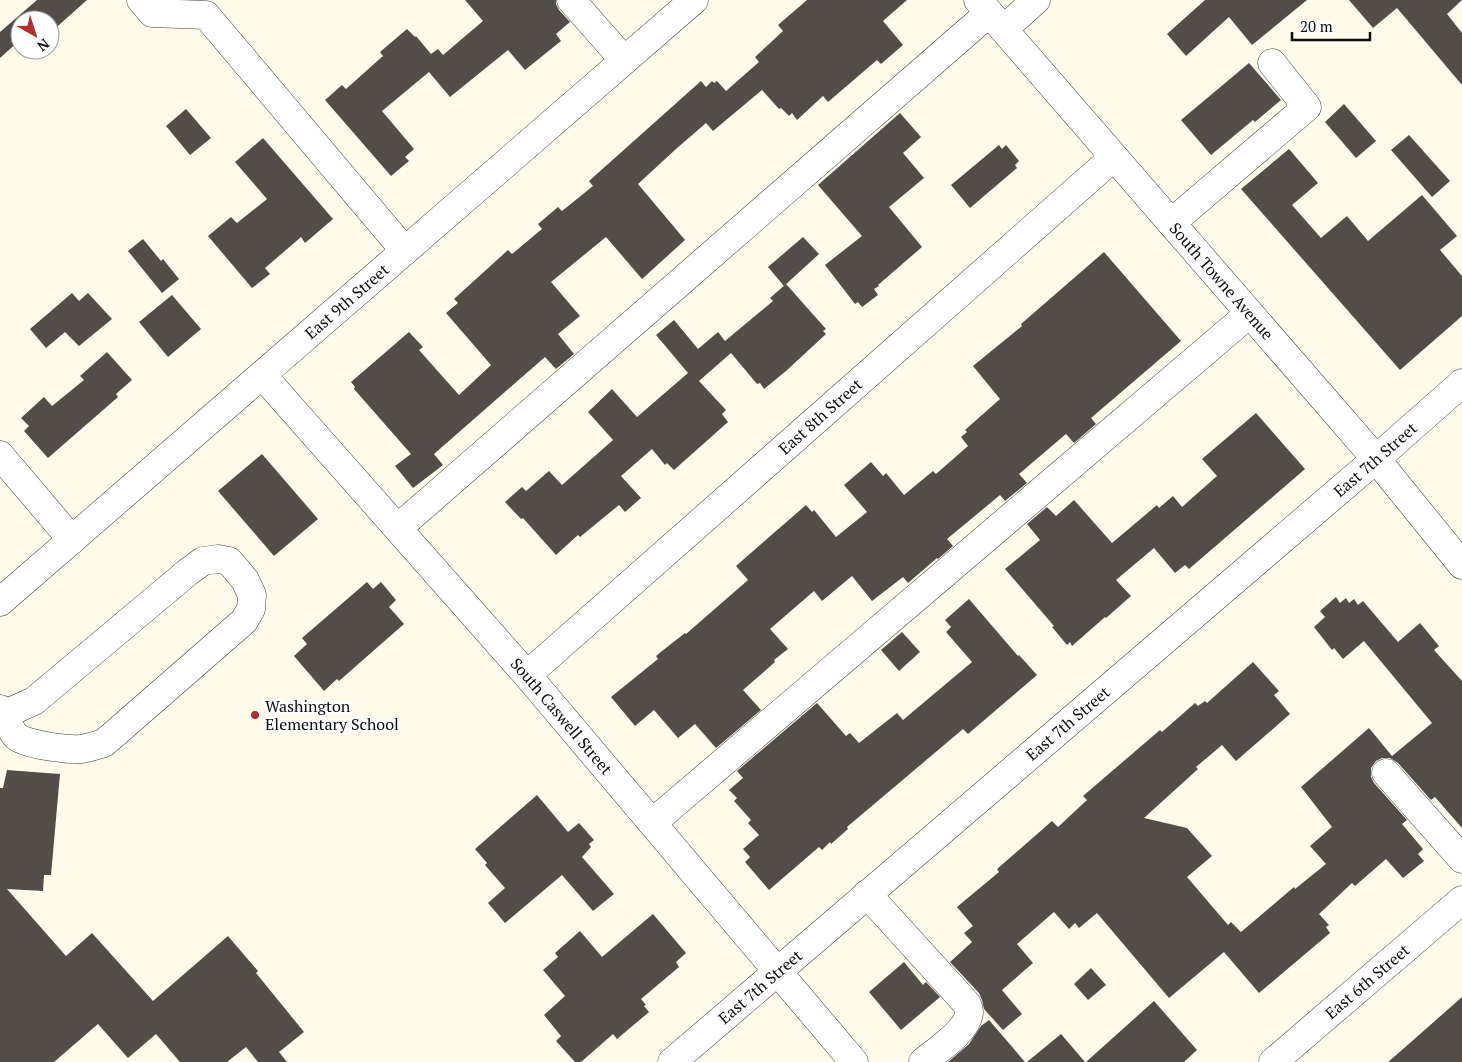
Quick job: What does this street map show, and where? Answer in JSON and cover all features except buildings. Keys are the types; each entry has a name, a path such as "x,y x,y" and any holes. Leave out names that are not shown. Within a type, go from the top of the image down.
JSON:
{"street":[{"path":"141,0 152,13 209,7 405,251"},
{"path":"571,0 624,60"},
{"name":"East 9th Street","path":"0,602 694,0"},
{"path":"398,528 990,14 1036,0"},
{"name":"South Towne Avenue","path":"990,14 1376,459 1462,565"},
{"path":"1171,224 1307,107 1272,63"},
{"name":"East 8th Street","path":"528,675 1114,157"},
{"path":"652,823 1249,314"},
{"name":"South Caswell Street","path":"262,375 528,675 854,1062"},
{"name":"East 7th Street","path":"672,1062 1376,459 1462,383"},
{"path":"0,455 72,540"},
{"path":"218,558 230,561 245,580 252,595 251,609 244,621 104,743 82,749 59,748 31,743 16,736 2,712 34,701 203,561 218,558"},
{"path":"1386,773 1462,859"},
{"path":"867,894 967,1004 969,1012 962,1030 923,1062"},
{"name":"East 6th Street","path":"1273,1062 1462,900"}],"place":[{"name":"Washington Elementary School","path":"255,715"}]}
